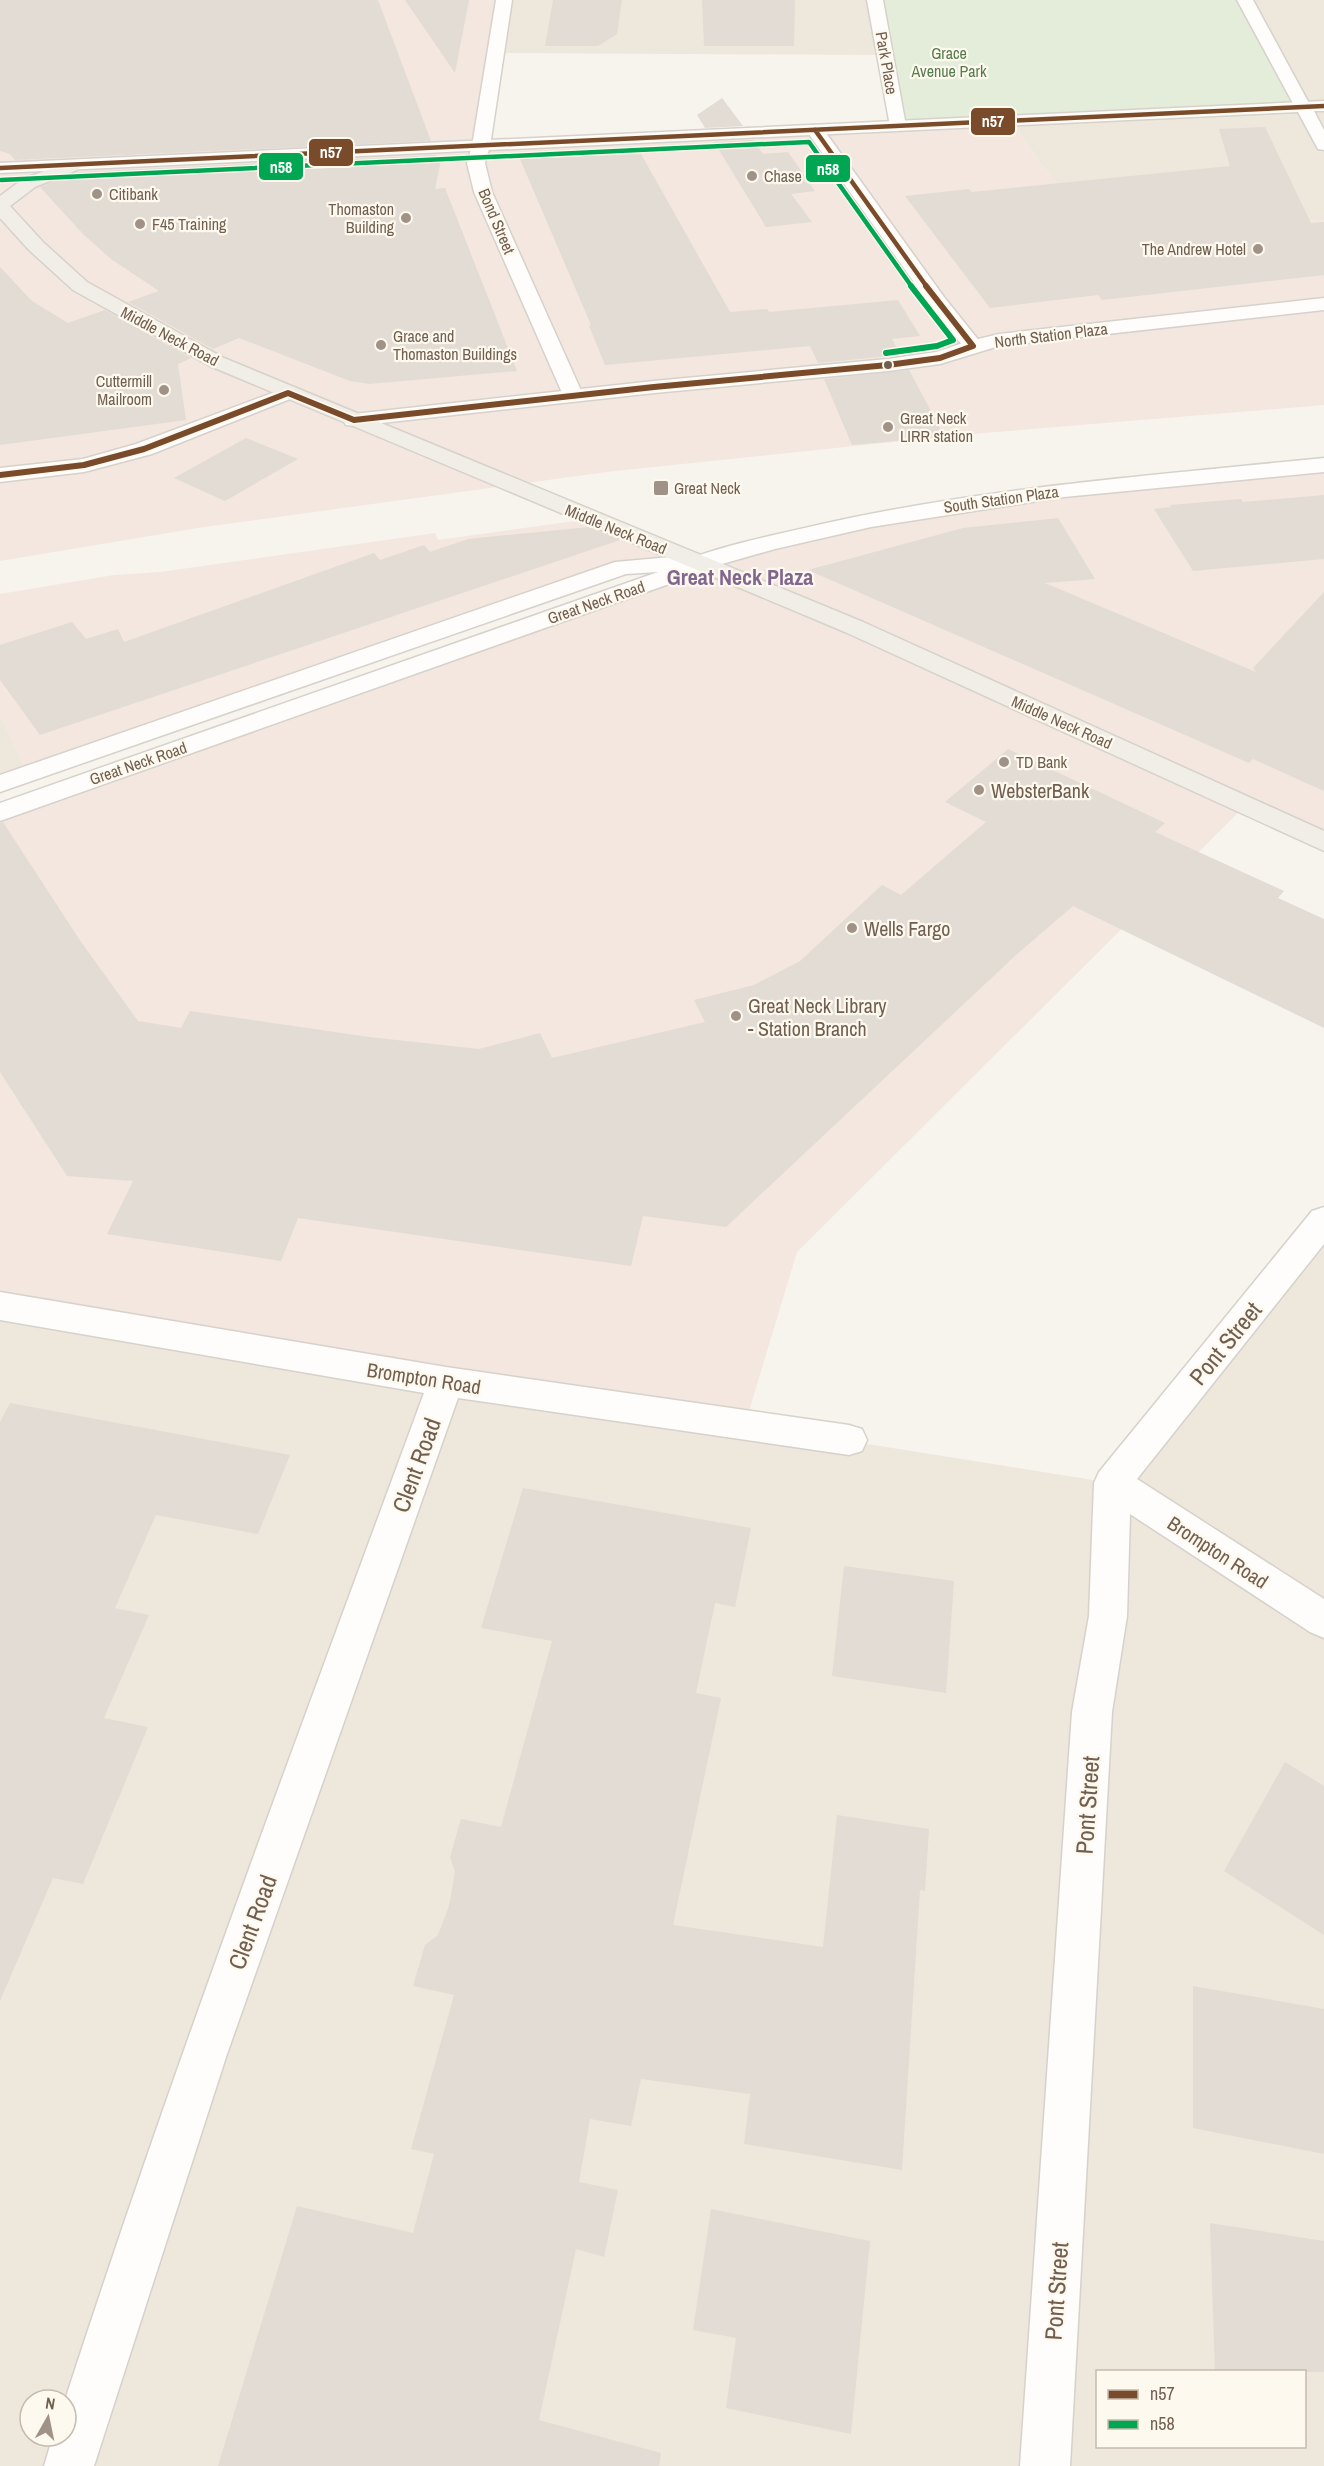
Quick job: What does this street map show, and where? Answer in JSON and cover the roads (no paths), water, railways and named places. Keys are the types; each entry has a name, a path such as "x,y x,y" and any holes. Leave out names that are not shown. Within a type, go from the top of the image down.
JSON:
{"main road":[{"path":"0,206 29,183 71,166"},
{"name":"Middle Neck Road","path":"0,206 36,246 80,286 209,358 288,393 854,627 1324,842"}],"street":[{"name":"Bond Street","path":"504,0 481,146 476,163 483,192 573,395"},
{"name":"Park Place","path":"875,0 898,126"},
{"path":"1245,0 1324,145"},
{"path":"0,168 1324,106"},
{"path":"815,130 937,301 973,346"},
{"name":"North Station Plaza","path":"354,420 573,395 888,365 940,358 973,346 999,340 1324,304"},
{"path":"0,475 84,465 144,449 288,393"},
{"name":"South Station Plaza","path":"700,563 838,527 928,510 1064,490 1319,467"},
{"name":"Great Neck Road","path":"0,784 623,567 700,563"},
{"name":"Great Neck Road","path":"0,812 661,579 700,563"},
{"name":"Pont Street","path":"1045,2466 1092,1712 1107,1616 1112,1483 1324,1220"},
{"name":"Brompton Road","path":"0,1306 446,1382 849,1440"},
{"name":"Clent Road","path":"69,2466 111,2330 196,2078 446,1382"},
{"name":"Brompton Road","path":"1112,1483 1324,1620"}],"place":[{"name":"Chase","path":"752,176"},
{"name":"Citibank","path":"97,194"},
{"name":"Thomaston Building","path":"406,218"},
{"name":"F45 Training","path":"140,224"},
{"name":"The Andrew Hotel","path":"1258,249"},
{"name":"Grace and Thomaston Buildings","path":"381,345"},
{"name":"Cuttermill Mailroom","path":"164,390"},
{"name":"Great Neck LIRR station","path":"888,427"},
{"name":"Great Neck","path":"661,488"},
{"name":"TD Bank","path":"1004,762"},
{"name":"WebsterBank","path":"979,790"},
{"name":"Wells Fargo","path":"852,928"},
{"name":"Great Neck Library - Station Branch","path":"736,1016"}],"district":[{"name":"Great Neck Plaza","path":"740,577"}],"park label":[{"name":"Grace Avenue Park","path":"949,62"}]}
